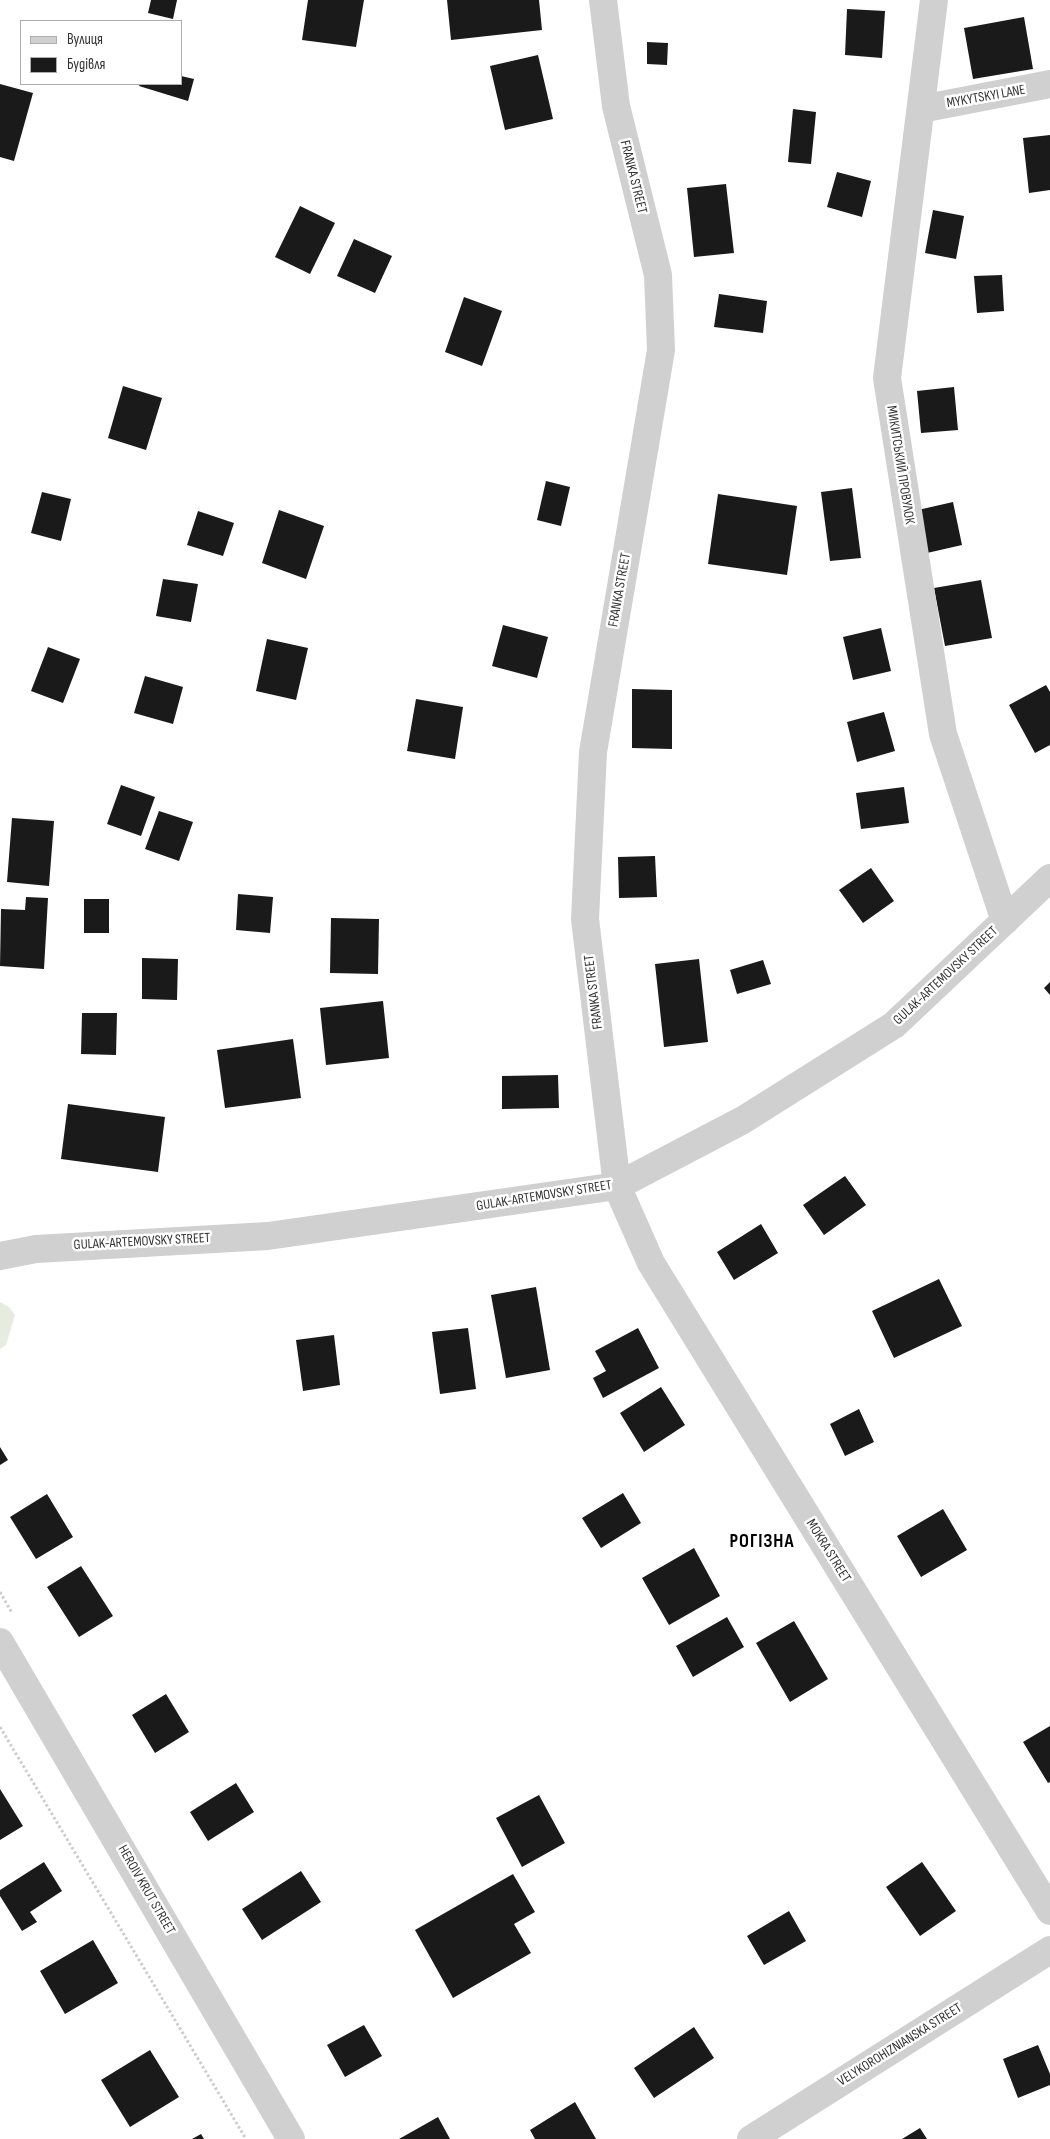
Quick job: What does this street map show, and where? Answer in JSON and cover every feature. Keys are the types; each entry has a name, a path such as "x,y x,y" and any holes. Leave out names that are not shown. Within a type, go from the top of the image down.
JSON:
{"street":[{"name":"FRANKA STREET","path":"603,0 616,106 658,275 661,350 593,752 585,918 617,1186"},
{"name":"МИКИТСЬКИЙ ПРОВУЛОК","path":"934,0 887,378 942,734 1005,921"},
{"name":"MYKYTSKYI LANE","path":"921,109 1050,84"},
{"name":"GULAK-ARTEMOVSKY STREET","path":"0,1256 36,1248 268,1236 617,1186 743,1120 894,1025 1050,878"},
{"name":"MOKRA STREET","path":"617,1186 651,1263 1050,1911"},
{"name":"HEROIV KRUT STREET","path":"0,1642 291,2139"},
{"name":"VELYKOROHIZNIANSKA STREET","path":"750,2139 1050,1950"}],"path":[{"path":"0,1727 246,2139"}],"shaded area":[{"path":"0,1302 9,1307 15,1315 6,1345 0,1349"}],"building":[{"path":"151,0 177,0 173,19 148,13"},
{"path":"308,0 364,0 356,47 302,40"},
{"path":"447,0 539,0 542,30 451,40"},
{"path":"847,9 885,11 882,58 845,55"},
{"path":"1024,17 1033,69 973,79 964,28"},
{"path":"647,42 668,43 667,65 647,64"},
{"path":"538,55 553,119 505,130 490,66"},
{"path":"182,76 194,79 188,101 139,86 182,85"},
{"path":"0,84 33,93 14,161 0,157"},
{"path":"793,109 816,112 811,164 788,162"},
{"path":"1050,135 1050,190 1029,193 1023,138"},
{"path":"837,172 871,181 862,217 827,207"},
{"path":"726,184 734,253 694,257 687,188"},
{"path":"300,206 335,223 310,274 275,257"},
{"path":"933,210 964,216 956,259 925,253"},
{"path":"354,239 392,256 375,293 337,276"},
{"path":"1002,275 1004,311 977,313 974,276"},
{"path":"719,294 767,301 763,333 714,327"},
{"path":"464,297 502,311 482,366 445,352"},
{"path":"123,386 162,398 146,450 108,438"},
{"path":"954,387 958,430 921,433 917,391"},
{"path":"546,481 570,487 561,526 537,520"},
{"path":"852,488 861,558 830,561 821,492"},
{"path":"42,492 71,499 61,541 31,533"},
{"path":"718,494 797,506 787,575 708,564"},
{"path":"953,502 962,545 927,553 918,510"},
{"path":"279,510 324,526 306,579 262,563"},
{"path":"198,511 234,523 223,556 187,545"},
{"path":"163,579 198,584 191,622 156,616"},
{"path":"981,580 992,638 945,646 934,588"},
{"path":"503,625 548,637 537,678 492,666"},
{"path":"881,628 891,671 853,680 843,637"},
{"path":"267,639 308,648 296,700 256,691"},
{"path":"48,647 80,659 63,703 31,691"},
{"path":"145,676 183,687 173,724 134,713"},
{"path":"1046,685 1050,692 1050,745 1035,753 1009,705"},
{"path":"632,689 672,690 672,749 632,748"},
{"path":"416,699 463,707 455,759 407,751"},
{"path":"884,712 895,751 857,762 847,722"},
{"path":"121,785 155,797 141,836 107,824"},
{"path":"904,787 909,823 861,829 856,793"},
{"path":"159,811 193,822 179,861 145,849"},
{"path":"12,818 54,821 49,886 7,882"},
{"path":"655,856 657,897 619,898 618,857"},
{"path":"871,868 894,901 863,923 839,890"},
{"path":"238,894 273,897 270,933 236,930"},
{"path":"26,897 48,898 44,969 0,966 1,909 25,910"},
{"path":"84,899 109,899 109,933 84,933"},
{"path":"331,918 379,919 378,974 330,973"},
{"path":"142,958 178,959 177,1000 142,999"},
{"path":"699,959 708,1042 664,1047 655,964"},
{"path":"763,960 771,984 737,994 730,970"},
{"path":"1050,982 1050,995 1044,988"},
{"path":"383,1001 389,1058 326,1065 320,1008"},
{"path":"82,1013 117,1013 116,1055 81,1054"},
{"path":"293,1039 301,1098 225,1108 217,1050"},
{"path":"558,1075 559,1108 502,1109 502,1076"},
{"path":"68,1104 165,1117 158,1172 61,1159"},
{"path":"845,1176 866,1205 824,1235 803,1205"},
{"path":"761,1224 778,1253 734,1280 717,1252"},
{"path":"939,1279 962,1326 894,1358 872,1311"},
{"path":"536,1287 550,1370 506,1378 491,1295"},
{"path":"468,1328 476,1389 440,1394 432,1332"},
{"path":"638,1328 659,1368 603,1398 593,1378 606,1371 595,1351"},
{"path":"334,1335 340,1385 303,1391 296,1340"},
{"path":"661,1387 685,1425 644,1452 620,1413"},
{"path":"859,1409 874,1442 845,1456 830,1424"},
{"path":"0,1447 8,1460 0,1465"},
{"path":"623,1493 641,1523 601,1548 582,1518"},
{"path":"47,1494 73,1537 36,1559 10,1517"},
{"path":"943,1509 967,1550 921,1577 897,1536"},
{"path":"694,1548 720,1596 669,1625 642,1578"},
{"path":"81,1566 113,1616 79,1637 47,1587"},
{"path":"727,1617 744,1647 693,1677 676,1646"},
{"path":"794,1621 828,1679 790,1702 756,1643"},
{"path":"166,1694 189,1732 155,1753 132,1715"},
{"path":"1050,1726 1050,1782 1048,1783 1023,1742"},
{"path":"236,1783 254,1812 208,1841 190,1812"},
{"path":"0,1789 23,1826 0,1840"},
{"path":"539,1795 565,1843 522,1867 496,1818"},
{"path":"44,1862 62,1891 30,1912 37,1922 22,1931 0,1896 0,1890"},
{"path":"922,1862 956,1911 920,1936 886,1887"},
{"path":"301,1871 321,1902 262,1940 242,1909"},
{"path":"513,1874 535,1912 514,1924 531,1953 453,1998 415,1930"},
{"path":"789,1911 806,1941 764,1965 747,1936"},
{"path":"93,1940 118,1983 65,2014 40,1971"},
{"path":"364,2025 382,2056 345,2077 327,2045"},
{"path":"694,2027 714,2058 654,2098 634,2068"},
{"path":"1038,2045 1050,2074 1050,2085 1018,2098 1003,2059"},
{"path":"150,2050 179,2097 130,2127 101,2080"},
{"path":"575,2102 596,2139 535,2139 530,2130"},
{"path":"438,2117 450,2139 399,2139"},
{"path":"920,2128 927,2139 902,2139"},
{"path":"201,2134 204,2139 192,2139"}],"district":[{"name":"РОГІЗНА","path":"762,1542"}]}
